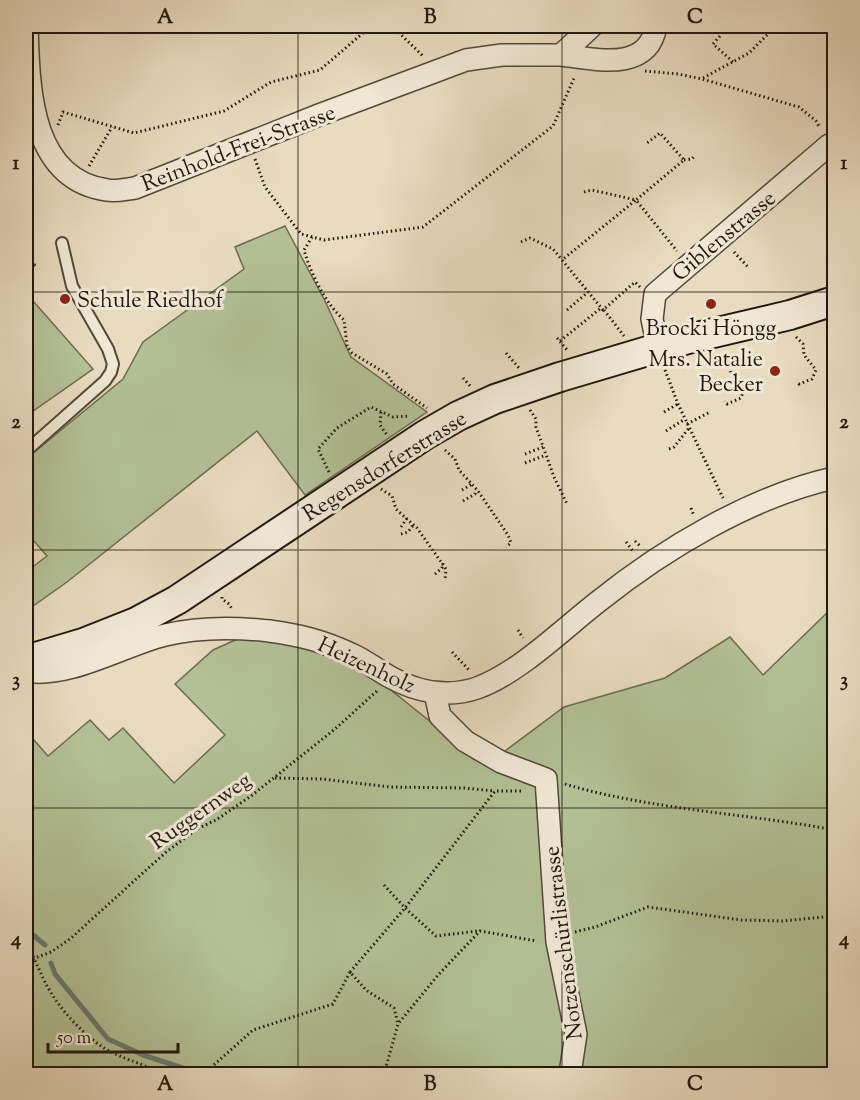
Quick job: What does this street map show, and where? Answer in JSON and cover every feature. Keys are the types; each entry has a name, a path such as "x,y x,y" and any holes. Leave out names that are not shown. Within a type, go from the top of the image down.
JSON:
{"street":[{"name":"Reinhold-Frei-Strasse","path":"27,26 30,90 34,114 43,138 53,157 67,172 79,181 108,191 135,188 466,60 502,55 561,55 621,61 644,50 654,36 656,26"},
{"path":"561,55 592,26"},
{"name":"Giblenstrasse","path":"661,357 652,319 655,294 832,145"},
{"name":"Regensdorferstrasse","path":"26,660 83,643 136,622 177,600 425,435 458,416 495,399 560,377 661,357 834,301"},
{"name":"Heizenholz","path":"26,671 47,672 83,663 164,635 229,628 315,638 354,655 409,686 435,693 455,693 477,688 495,680 519,664 647,564 751,506 815,482 834,478"},
{"path":"435,693 440,717 465,741 546,786"},
{"name":"Notzenschürlistrasse","path":"546,786 557,939 576,1034 570,1074"}],"lane":[{"path":"26,451 105,381 113,364 108,349 72,286 62,243"}],"path":[{"path":"63,112 134,134 224,111 271,82 320,70 371,26"},
{"path":"392,26 424,57"},
{"path":"702,79 749,53 776,26"},
{"path":"720,36 713,44 734,62"},
{"path":"254,154 265,187 301,234 324,240 423,226 553,126 579,66"},
{"path":"640,71 678,74 702,79 799,107 816,121 832,145"},
{"path":"86,170 112,127"},
{"path":"647,143 660,133 684,160"},
{"path":"562,261 684,160 692,159 694,155"},
{"path":"584,192 592,190 636,200 670,243"},
{"path":"312,237 304,250 309,268 336,313 345,320 347,346 352,353 387,374 393,384 434,412"},
{"path":"520,242 530,238 553,249 627,340"},
{"path":"729,246 748,267"},
{"path":"26,261 37,266"},
{"path":"564,346 559,340 634,282 644,291 655,294"},
{"path":"567,310 588,292"},
{"path":"793,334 803,344 804,355 816,370 812,380 799,384 798,382"},
{"path":"724,352 731,373 743,392 741,398 728,404 725,401"},
{"path":"506,353 511,360"},
{"path":"661,357 678,404 732,517"},
{"path":"463,378 468,384"},
{"path":"664,412 678,404"},
{"path":"527,406 536,419 543,447 567,504"},
{"path":"333,481 318,449 337,428 371,407 393,417 416,416"},
{"path":"381,412 381,425 391,442"},
{"path":"669,449 674,447 688,426 710,412"},
{"path":"666,431 685,419"},
{"path":"525,454 543,447"},
{"path":"440,448 450,453 455,459 459,470 476,489 508,535 511,543 506,547"},
{"path":"525,462 546,454"},
{"path":"462,490 471,484"},
{"path":"380,488 392,496 396,509 414,524 429,542 446,569 445,580"},
{"path":"463,501 475,494 476,489"},
{"path":"401,527 407,518"},
{"path":"401,534 408,532 414,524"},
{"path":"635,541 641,548"},
{"path":"626,542 635,555"},
{"path":"435,574 442,568 443,563"},
{"path":"225,589 222,599 229,604 232,610"},
{"path":"518,630 523,638"},
{"path":"452,652 472,675"},
{"name":"Ruggernweg","path":"26,965 70,939 165,853 197,829 216,820 251,796 335,729 392,678"},
{"path":"273,778 322,779 390,787 442,787 495,791 546,786 795,822 834,830"},
{"path":"204,1074 253,1030 333,1004 350,972 405,908 495,791"},
{"path":"384,885 436,936 480,931 538,941 557,939 648,907 741,920 782,921 834,916"},
{"path":"384,1074 398,1024 438,975 480,931"},
{"path":"26,945 35,958 54,999 85,1033 105,1049 144,1065 159,1074"},
{"path":"350,972 366,990 394,1008 398,1024"}],"green space":[{"path":"285,226 325,301 351,357 427,412 305,495 257,431 67,582 26,611 26,572 47,556 26,532 26,459 123,379 143,342 244,269 235,247"},
{"path":"26,293 93,369 26,416"},
{"path":"834,606 834,1074 26,1074 26,805 29,802 26,798 26,731 48,756 90,720 109,740 123,728 174,783 225,735 175,684 213,650 244,636 295,643 357,669 377,679 466,750 501,754 564,707 665,678 730,637 763,675"}],"waterway":[{"path":"26,929 45,945"},
{"path":"51,963 55,974 108,1039 143,1055 201,1074"}],"place":[{"name":"Schule Riedhof","path":"65,299"},
{"name":"Brocki Höngg","path":"711,304"},
{"name":"Mrs. Natalie Becker","path":"775,371"}]}
